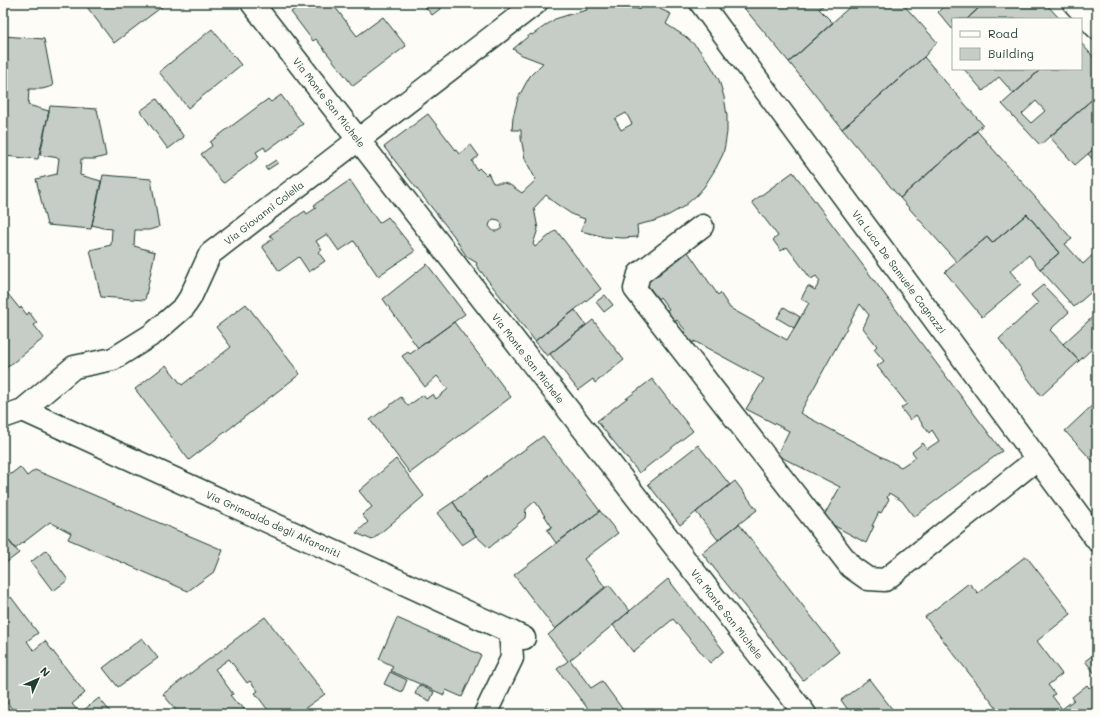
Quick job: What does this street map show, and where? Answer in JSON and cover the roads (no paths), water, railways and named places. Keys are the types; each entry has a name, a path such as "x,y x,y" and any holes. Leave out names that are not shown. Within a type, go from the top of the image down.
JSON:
{"street":[{"name":"Via Monte San Michele","path":"252,3 805,714"},
{"name":"Via Giovanni Colella","path":"13,413 74,367 113,359 153,334 184,307 190,298 210,254 536,3"},
{"name":"Via Luca De Samuele Cagnazzi","path":"702,3 1037,459 1094,531"},
{"path":"1074,3 1097,28"},
{"path":"702,226 639,274 635,289 851,567 856,571 868,579 885,580 1037,459"},
{"name":"Via Grimoaldo degli Alfaraniti","path":"13,413 517,635 512,658 485,714"}]}
